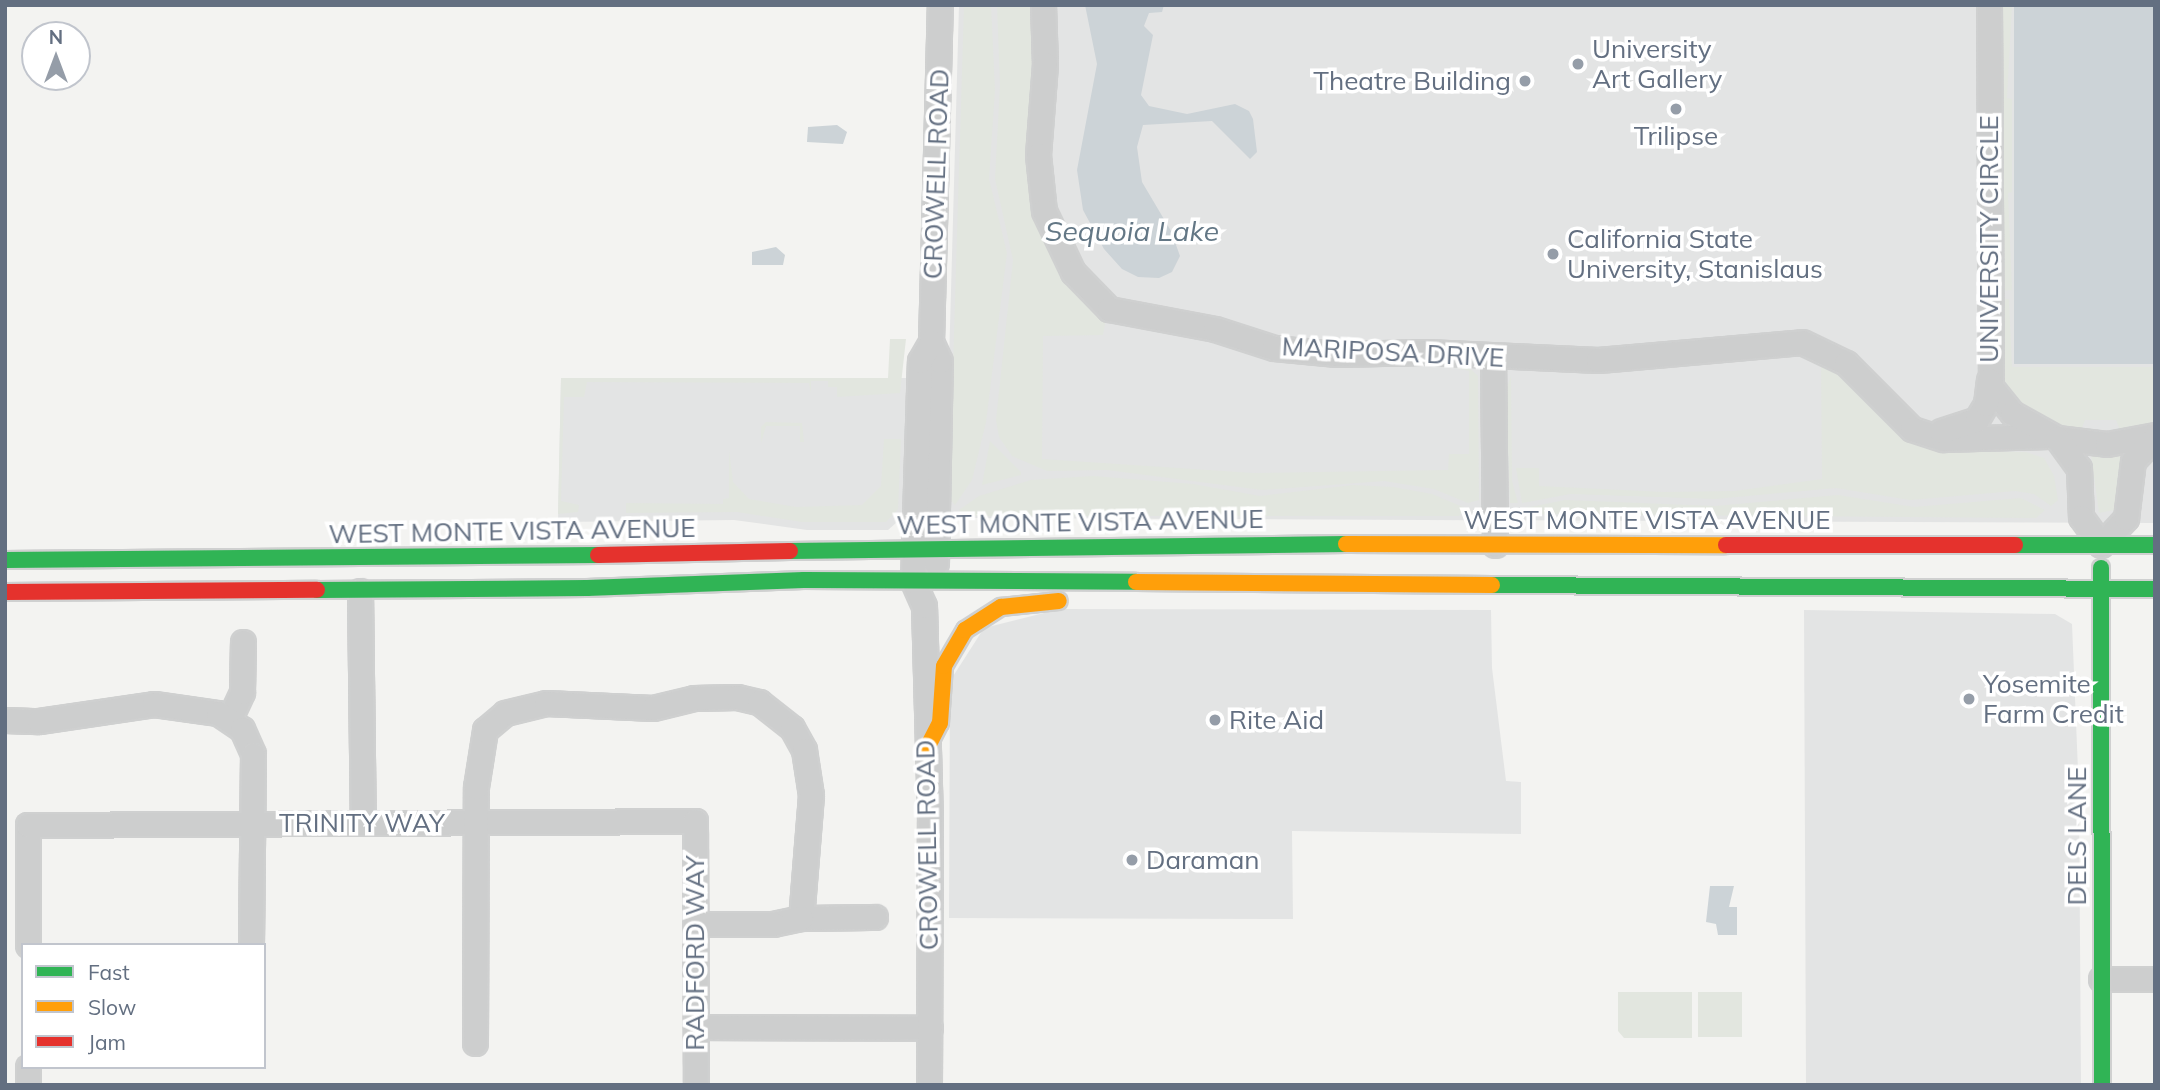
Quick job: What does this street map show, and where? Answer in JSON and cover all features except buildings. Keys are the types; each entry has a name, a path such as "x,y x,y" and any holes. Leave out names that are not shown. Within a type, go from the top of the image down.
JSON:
{"main road":[{"name":"WEST MONTE VISTA AVENUE","path":"5,560 365,560 1146,544 2155,545"},
{"name":"DELS LANE","path":"2101,545 2102,1085"},
{"path":"5,592 360,591 924,581 2155,589"},
{"path":"927,748 940,723 944,666 965,629 991,611 1058,601 1085,582"}],"street":[{"name":"CROWELL ROAD","path":"929,1085 924,581 940,361 931,342 940,5"},
{"name":"MARIPOSA DRIVE","path":"1043,5 1045,49 1038,155 1044,211 1073,272 1099,302 1122,314 1216,329 1284,349 1651,358 1802,342 1840,359 1912,429 1970,439 2053,437"},
{"name":"UNIVERSITY CIRCLE","path":"1989,5 1989,380 2006,407 2053,437 2079,468 2081,517 2101,545 2126,518 2133,461 2155,436"},
{"path":"1493,356 1495,545"},
{"path":"1931,434 1977,419 1986,404 1989,380"},
{"name":"UNIVERSITY CIRCLE","path":"2053,437 2096,444 2155,436"},
{"path":"360,591 363,823"},
{"path":"230,718 242,692 243,642"},
{"path":"475,1043 475,822 485,730 505,713 546,703 653,708 714,696 759,702 792,727 810,772 801,918"},
{"path":"5,720 39,721 154,704 230,718 242,729 253,754 251,943"},
{"name":"TRINITY WAY","path":"29,943 29,825 695,821"},
{"name":"RADFORD WAY","path":"695,821 696,1085"},
{"path":"695,924 875,917"},
{"path":"2101,979 2155,979"},
{"path":"695,1027 930,1028"}],"shaded area":[{"name":"California State University, Stanislaus","path":"959,5 2155,5 2155,523 955,518 945,505"},
{"path":"964,5 991,5 995,90 989,179 1007,253 986,422 972,480 955,505 949,498"},
{"path":"997,5 1032,5 1034,64 1028,163 1035,220 1071,286 1106,318 1103,335 1043,336 1042,459 1253,473 1448,470 1449,454 1469,454 1469,371 1453,367 1466,365 1478,376 1479,500 1468,503 1434,489 1384,481 1262,490 1107,470 1047,471 1012,456 999,437 996,420 1013,260 995,179 1000,85"},
{"path":"2000,5 2012,5 2007,98 2012,99 2012,192 2008,193 2012,290 2000,291"},
{"path":"2000,299 2009,299 2012,367 2155,367 2155,422 2121,432 2116,420 2085,420 2080,432 2053,425 2023,407 2008,391 2001,370"},
{"path":"890,339 906,339 900,393 837,397 837,387 828,387 828,381 811,381 811,393 809,383 587,382 584,397 564,397 561,501 579,505 578,512 558,514 561,378 888,378"},
{"path":"1827,361 1906,437 1945,450 2026,452 2044,458 2054,476 2058,500 2051,506 2034,494 2015,491 1910,500 1836,488 1715,499 1570,494 1522,503 1516,468 1539,468 1539,486 1664,492 1735,491 1822,479 1821,363"},
{"path":"1511,375 1512,481 1518,503 1510,503 1506,391"},
{"path":"561,378 910,378 905,515 888,530 807,530 734,520 558,522"},
{"path":"766,422 802,423 804,442 800,442 800,426 766,426 761,443 761,427"},
{"path":"884,439 901,439 898,509 886,522 802,522 737,512 626,513 626,503 723,504 723,499 729,498 729,450 733,482 749,499 796,507 862,505 881,486"},
{"path":"990,441 1021,472 1021,475 982,485"},
{"path":"2091,455 2122,455 2114,510 2099,513"},
{"path":"1093,476 1193,484 1260,496 1353,485 1393,487 1432,494 1465,508 1459,516 965,516 959,510 979,496 1031,480"},
{"path":"1838,495 1914,507 2021,498 2045,510 2036,518 1524,514 1525,508 1565,500 1715,506"},
{"path":"1060,609 1491,610 1492,668 1506,781 1521,782 1521,834 1292,831 1293,919 949,918 950,681 984,628"},
{"path":"1804,610 2055,614 2072,624 2079,795 2081,1085 1806,1085"},
{"path":"1618,992 1692,992 1692,1038 1624,1038 1618,1031"},
{"path":"1698,992 1742,992 1742,1037 1698,1037"}],"water":[{"name":"Sequoia Lake","path":"1085,5 1164,5 1162,12 1149,13 1144,26 1153,35 1141,95 1149,106 1187,114 1235,104 1249,111 1253,119 1257,152 1250,159 1212,121 1143,125 1137,147 1142,182 1171,231 1180,256 1172,272 1159,278 1138,277 1122,269 1104,249 1083,210 1077,170 1097,64"},
{"path":"2014,5 2155,5 2155,364 2014,364"},
{"path":"837,125 847,132 843,144 807,142 808,127"},
{"path":"776,247 785,255 783,265 752,265 752,252"},
{"path":"1710,886 1734,886 1729,907 1737,907 1737,935 1718,935 1716,924 1706,922"}],"traffic: fast":[{"path":"790,551 1346,544"},
{"path":"2015,545 2155,545"},
{"path":"5,560 598,555"},
{"path":"2101,568 2102,1085"},
{"path":"317,590 587,588 804,580 1136,582"},
{"path":"1492,585 2155,589"}],"traffic: slow":[{"path":"1346,544 1726,545"},
{"path":"1136,582 1492,585"},
{"path":"927,748 940,723 944,666 965,630 1001,607 1059,601"}],"traffic: jam":[{"path":"1726,545 2015,545"},
{"path":"598,555 790,551"},
{"path":"5,592 317,590"}],"place":[{"name":"University Art Gallery","path":"1578,64"},
{"name":"Theatre Building","path":"1525,81"},
{"name":"Trilipse","path":"1676,109"},
{"name":"California State University, Stanislaus","path":"1553,254"},
{"name":"Yosemite Farm Credit","path":"1969,699"},
{"name":"Rite Aid","path":"1215,720"},
{"name":"Daraman","path":"1132,860"}]}
